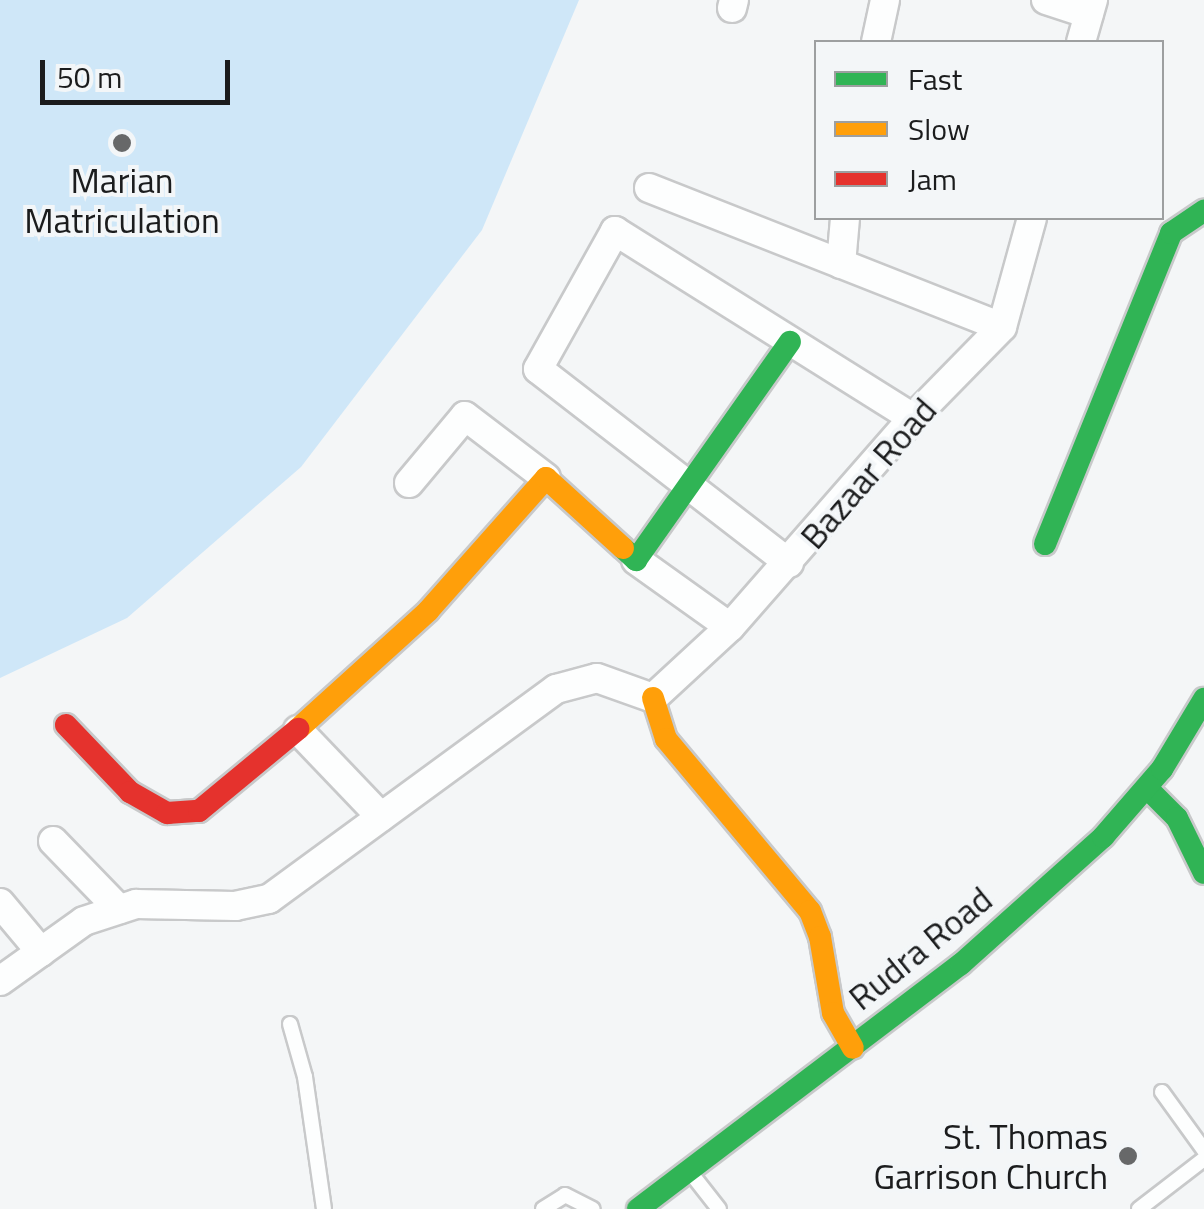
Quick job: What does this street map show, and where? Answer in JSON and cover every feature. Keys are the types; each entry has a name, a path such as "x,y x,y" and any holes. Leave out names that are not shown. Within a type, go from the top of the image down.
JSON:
{"street":[{"path":"876,40 885,0"},
{"path":"1046,0 1091,7 1082,40"},
{"path":"648,188 1002,327"},
{"path":"1046,544 1170,233 1204,210"},
{"path":"841,264 846,220"},
{"name":"Bazaar Road","path":"654,698 730,627 913,418 1002,327 1031,220"},
{"path":"789,563 538,369 615,231 913,418"},
{"path":"636,560 790,342"},
{"path":"409,483 466,416 546,478 636,560 730,627"},
{"path":"66,725 130,792 167,813 199,811 298,730 428,611 546,478"},
{"path":"0,981 84,921 136,904 235,906 269,898 556,689 597,678 654,698 657,722 666,739 810,911 820,936 833,1012 853,1048"},
{"name":"Rudra Road","path":"638,1209 961,964 1104,837 1147,788 1204,699"},
{"path":"298,730 381,817"},
{"path":"1147,788 1177,818 1204,873"},
{"path":"53,841 120,910"},
{"path":"0,903 41,952"}],"lane":[{"path":"290,1024 306,1077 324,1209"},
{"path":"1162,1092 1204,1150"},
{"path":"1138,1209 1204,1159"},
{"path":"689,1172 720,1209"},
{"path":"542,1209 565,1195 593,1209"}],"shaded area":[{"path":"0,0 579,0 482,230 301,467 127,618 0,678"}],"traffic: fast":[{"path":"1045,544 1171,233 1204,211"},
{"path":"623,548 636,560 790,342"},
{"path":"638,1209 961,964 1103,837 1162,769 1204,699"},
{"path":"1147,788 1177,818 1204,873"}],"traffic: slow":[{"path":"298,729 428,611 546,478 623,548"},
{"path":"653,698 666,739 810,911 820,937 833,1013 853,1048"}],"traffic: jam":[{"path":"66,725 130,792 167,813 199,811 298,729"}],"place":[{"name":"Marian Matriculation","path":"122,143"},
{"name":"St. Thomas Garrison Church","path":"1128,1156"}]}
